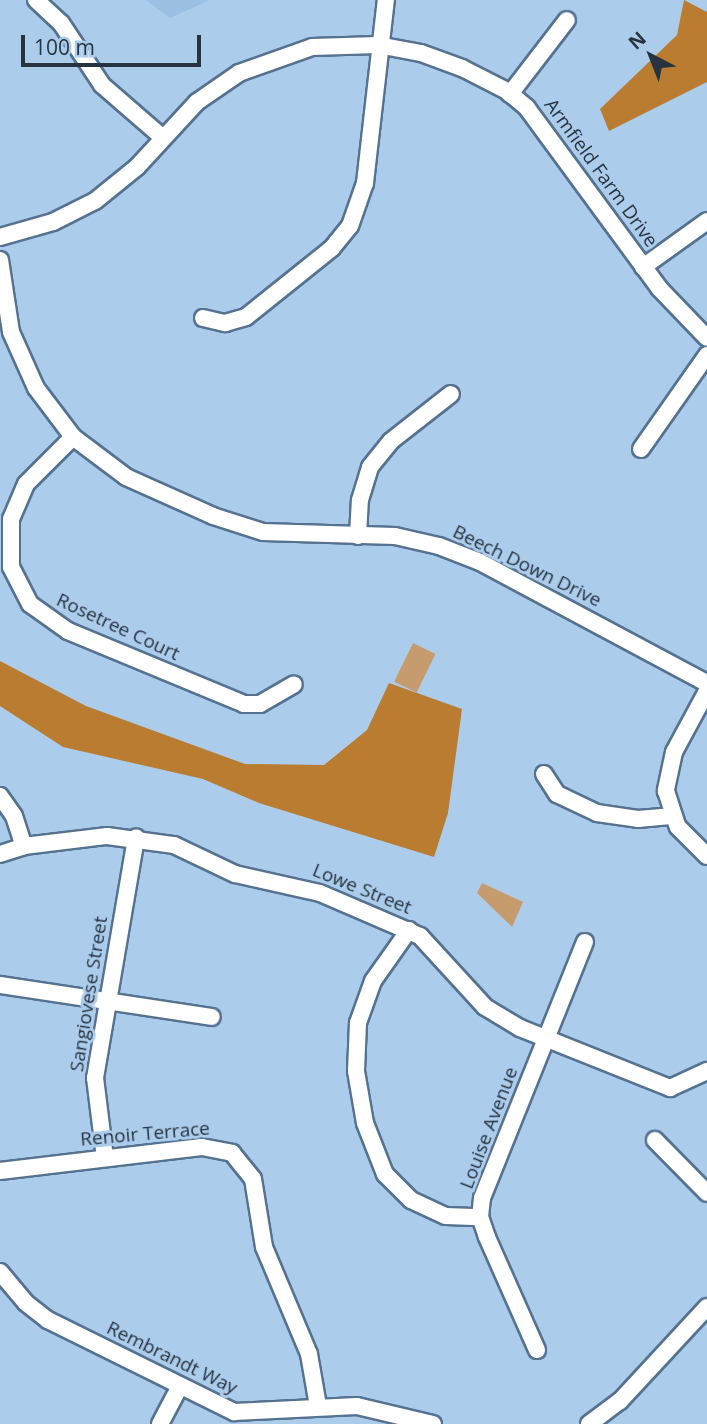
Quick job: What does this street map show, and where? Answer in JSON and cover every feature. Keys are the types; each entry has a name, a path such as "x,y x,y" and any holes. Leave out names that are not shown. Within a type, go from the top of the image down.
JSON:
{"street":[{"path":"36,0 61,23 102,85 162,137"},
{"path":"203,318 225,323 246,317 332,248 350,226 365,183 378,45 386,0"},
{"path":"510,93 567,20"},
{"name":"Armfield Farm Drive","path":"0,237 53,222 95,201 137,167 162,137 213,90 268,60 313,47 378,45 443,60 510,93 538,122 643,267 707,338"},
{"path":"643,267 707,221"},
{"name":"Beech Down Drive","path":"0,260 5,307 19,354 36,388 73,437 126,477 238,525 289,536 410,538 467,556 707,683"},
{"path":"641,449 707,355"},
{"path":"358,536 360,500 370,467 391,441 450,394"},
{"name":"Rosetree Court","path":"73,437 26,484 5,517 8,549 15,579 30,604 52,623 244,704 260,704 293,684"},
{"path":"707,691 671,762 666,791 671,816 707,856"},
{"path":"544,774 557,794 597,813 638,820 671,816"},
{"path":"0,796 14,816 24,846"},
{"name":"Lowe Street","path":"0,855 24,846 136,837 174,845 235,873 320,893 409,930 433,946 485,1007 546,1038 670,1088 707,1071"},
{"name":"Sangiovese Street","path":"105,1158 95,1078 136,837"},
{"path":"409,930 373,981 358,1023 356,1071 365,1123 385,1174 411,1200 446,1216 481,1217"},
{"name":"Louise Avenue","path":"537,1350 481,1217 489,1177 585,943"},
{"path":"0,985 108,1004 212,1017"},
{"path":"656,1140 707,1193"},
{"name":"Renoir Terrace","path":"0,1171 211,1147 226,1150 243,1162 253,1179 267,1258 309,1354 318,1406"},
{"name":"Rembrandt Way","path":"0,1272 26,1303 48,1321 234,1412 357,1406 433,1424"},
{"path":"589,1424 620,1401 707,1307"},
{"path":"160,1424 180,1386"}],"shaded area":[{"path":"146,0 210,0 170,18"},
{"path":"684,0 707,12 707,82 609,131 600,109 677,35"},
{"path":"413,643 435,654 417,693 394,682"},
{"path":"0,661 86,706 245,764 324,765 367,730 389,683 462,709 448,813 434,857 259,803 203,779 63,747 0,706"},
{"path":"482,883 523,902 512,927 477,893"}]}
